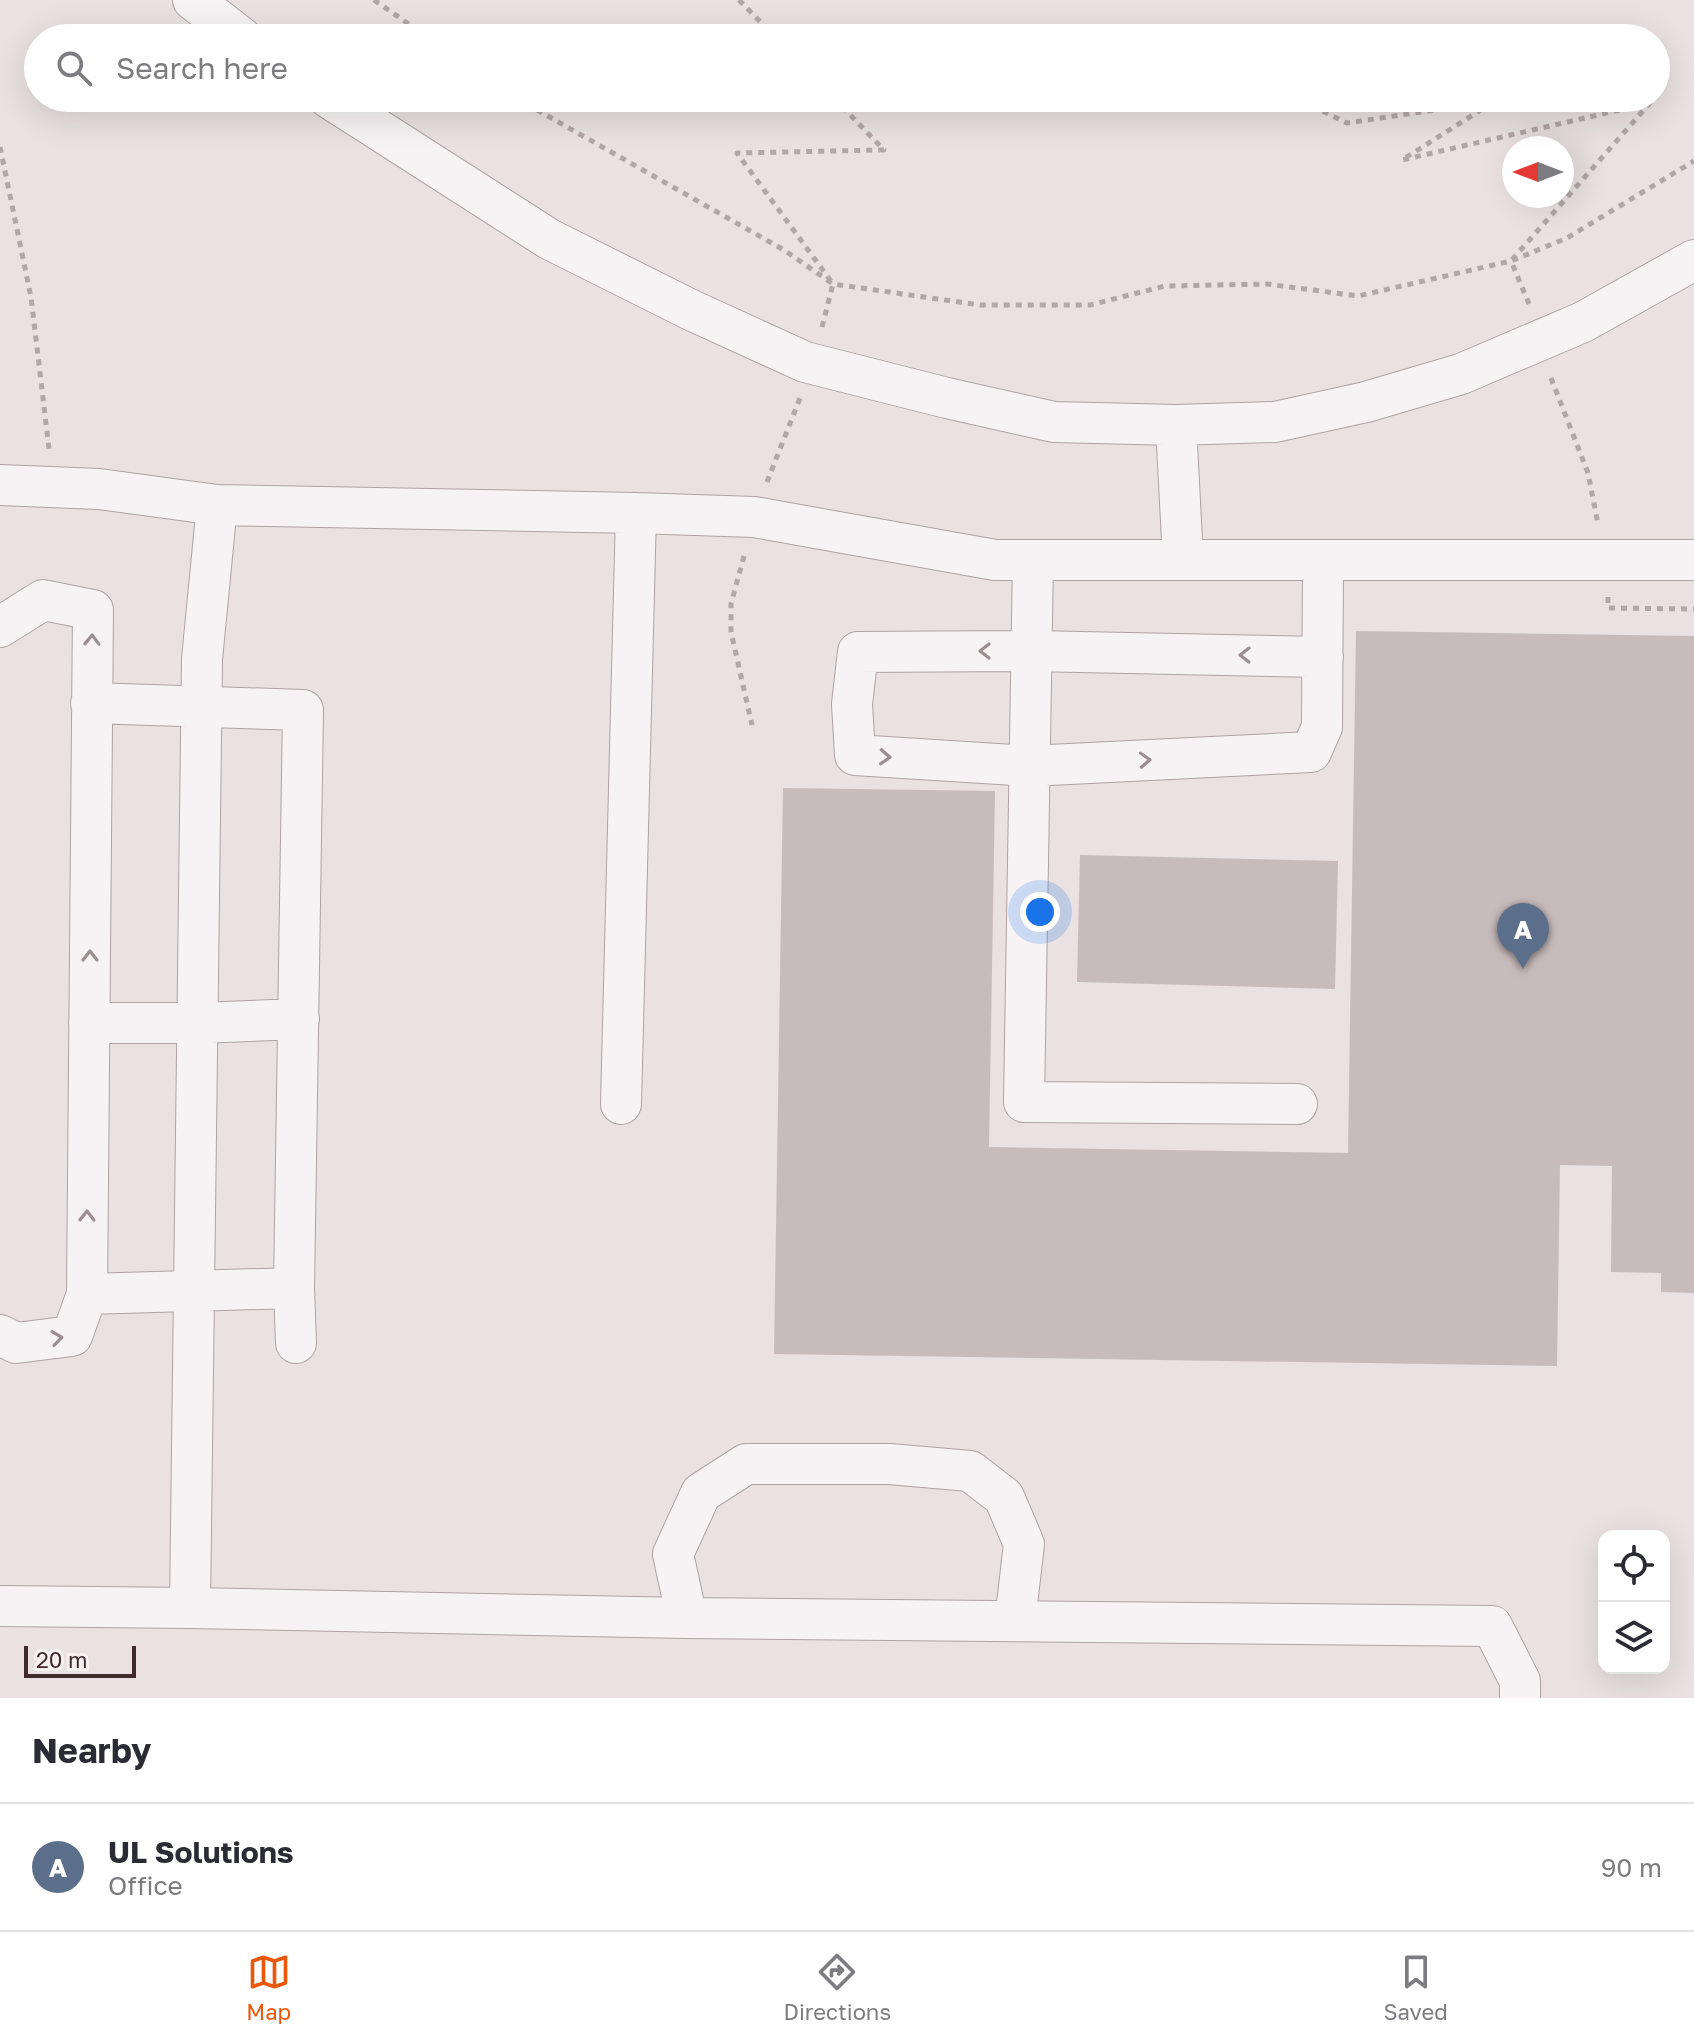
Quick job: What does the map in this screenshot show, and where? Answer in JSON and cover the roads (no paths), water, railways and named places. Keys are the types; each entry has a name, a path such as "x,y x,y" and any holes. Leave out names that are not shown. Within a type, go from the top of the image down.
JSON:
{"lane":[{"path":"193,0 224,24"},
{"path":"351,112 549,239 691,310 805,362 1054,422 1176,425 1275,422 1366,402 1461,374 1583,322 1694,260"},
{"path":"1176,425 1183,560"},
{"path":"0,485 99,489 217,505 754,517 995,560 1694,560"},
{"path":"190,1608 202,659 217,505"},
{"path":"621,1104 636,513"},
{"path":"1033,560 1024,1102 1297,1104"},
{"path":"1323,560 1323,657 1322,727 1311,752 1029,766 855,755 852,704 858,652 1032,651 1323,657"},
{"path":"0,627 43,600 93,610 87,1294 72,1336 16,1343 0,1335"},
{"path":"91,703 303,710 294,1288 296,1343"},
{"path":"89,1023 299,1019"},
{"path":"87,1294 294,1288"},
{"path":"687,1618 673,1554 701,1493 746,1464 889,1464 970,1471 1004,1497 1024,1544 1015,1621"},
{"path":"0,1606 687,1618 1492,1626 1520,1681 1520,1698"}],"place":[{"name":"UL Solutions","path":"1523,969"}]}
